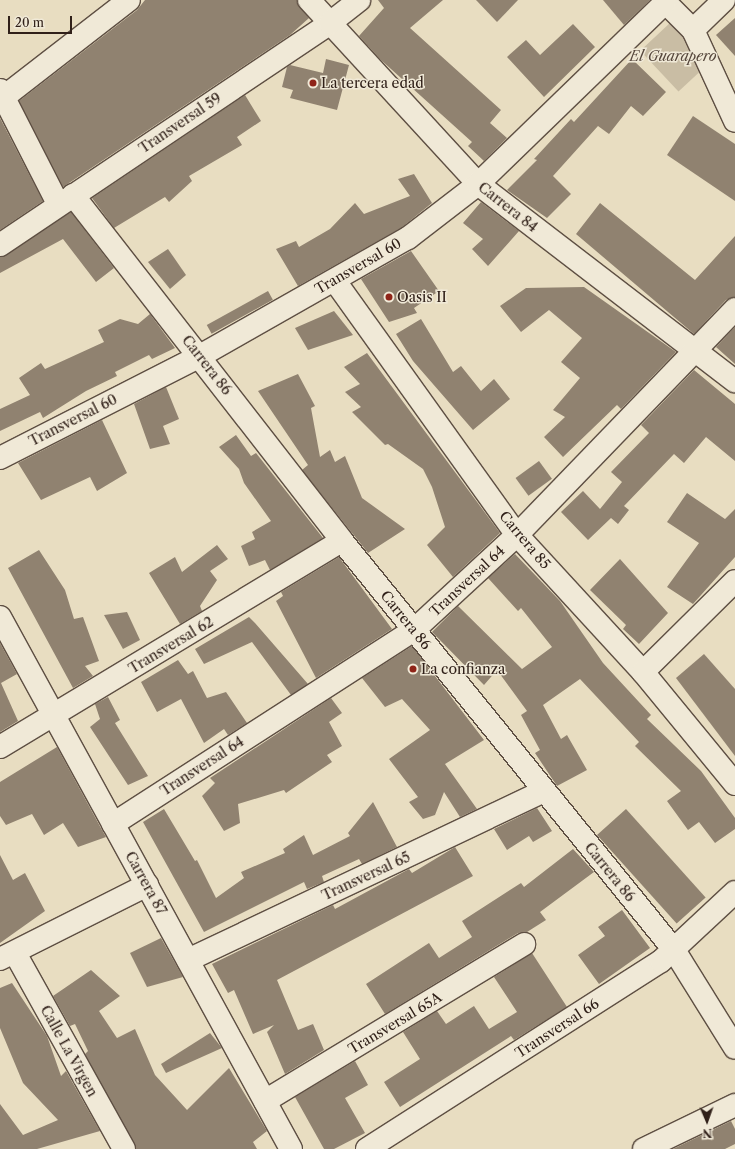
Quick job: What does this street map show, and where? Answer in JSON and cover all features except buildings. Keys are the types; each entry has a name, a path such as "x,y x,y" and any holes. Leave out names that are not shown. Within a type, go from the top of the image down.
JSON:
{"street":[{"path":"1,96 129,0"},
{"name":"Carrera 84","path":"309,0 478,184 697,350 735,381"},
{"name":"Transversal 59","path":"0,245 330,23 359,0"},
{"path":"693,30 724,0"},
{"path":"664,1 693,30 735,121"},
{"name":"Transversal 60","path":"0,458 200,356 408,238 478,184 664,1"},
{"name":"Carrera 86","path":"1,96 66,200 200,356 342,541 674,950 735,1048"},
{"name":"Carrera 85","path":"334,281 517,535 643,672 735,784"},
{"name":"Transversal 64","path":"113,824 414,630 517,535 735,309"},
{"name":"Transversal 62","path":"0,747 54,716 342,541"},
{"path":"643,672 735,581"},
{"name":"Carrera 87","path":"0,617 291,1149"},
{"name":"Transversal 65","path":"188,960 544,791"},
{"path":"7,956 147,885"},
{"name":"Transversal 66","path":"367,1149 654,965 674,950 735,892"},
{"name":"Transversal 65A","path":"265,1101 524,944"},
{"name":"Calle La Virgen","path":"7,956 124,1149"},
{"path":"644,1149 735,1106"}],"green space":[{"name":"El Guarapero","path":"671,22 709,63 678,92 640,51"}],"place":[{"name":"La tercera edad","path":"313,83"},
{"name":"Oasis II","path":"389,297"},
{"name":"La confianza","path":"413,669"}]}
